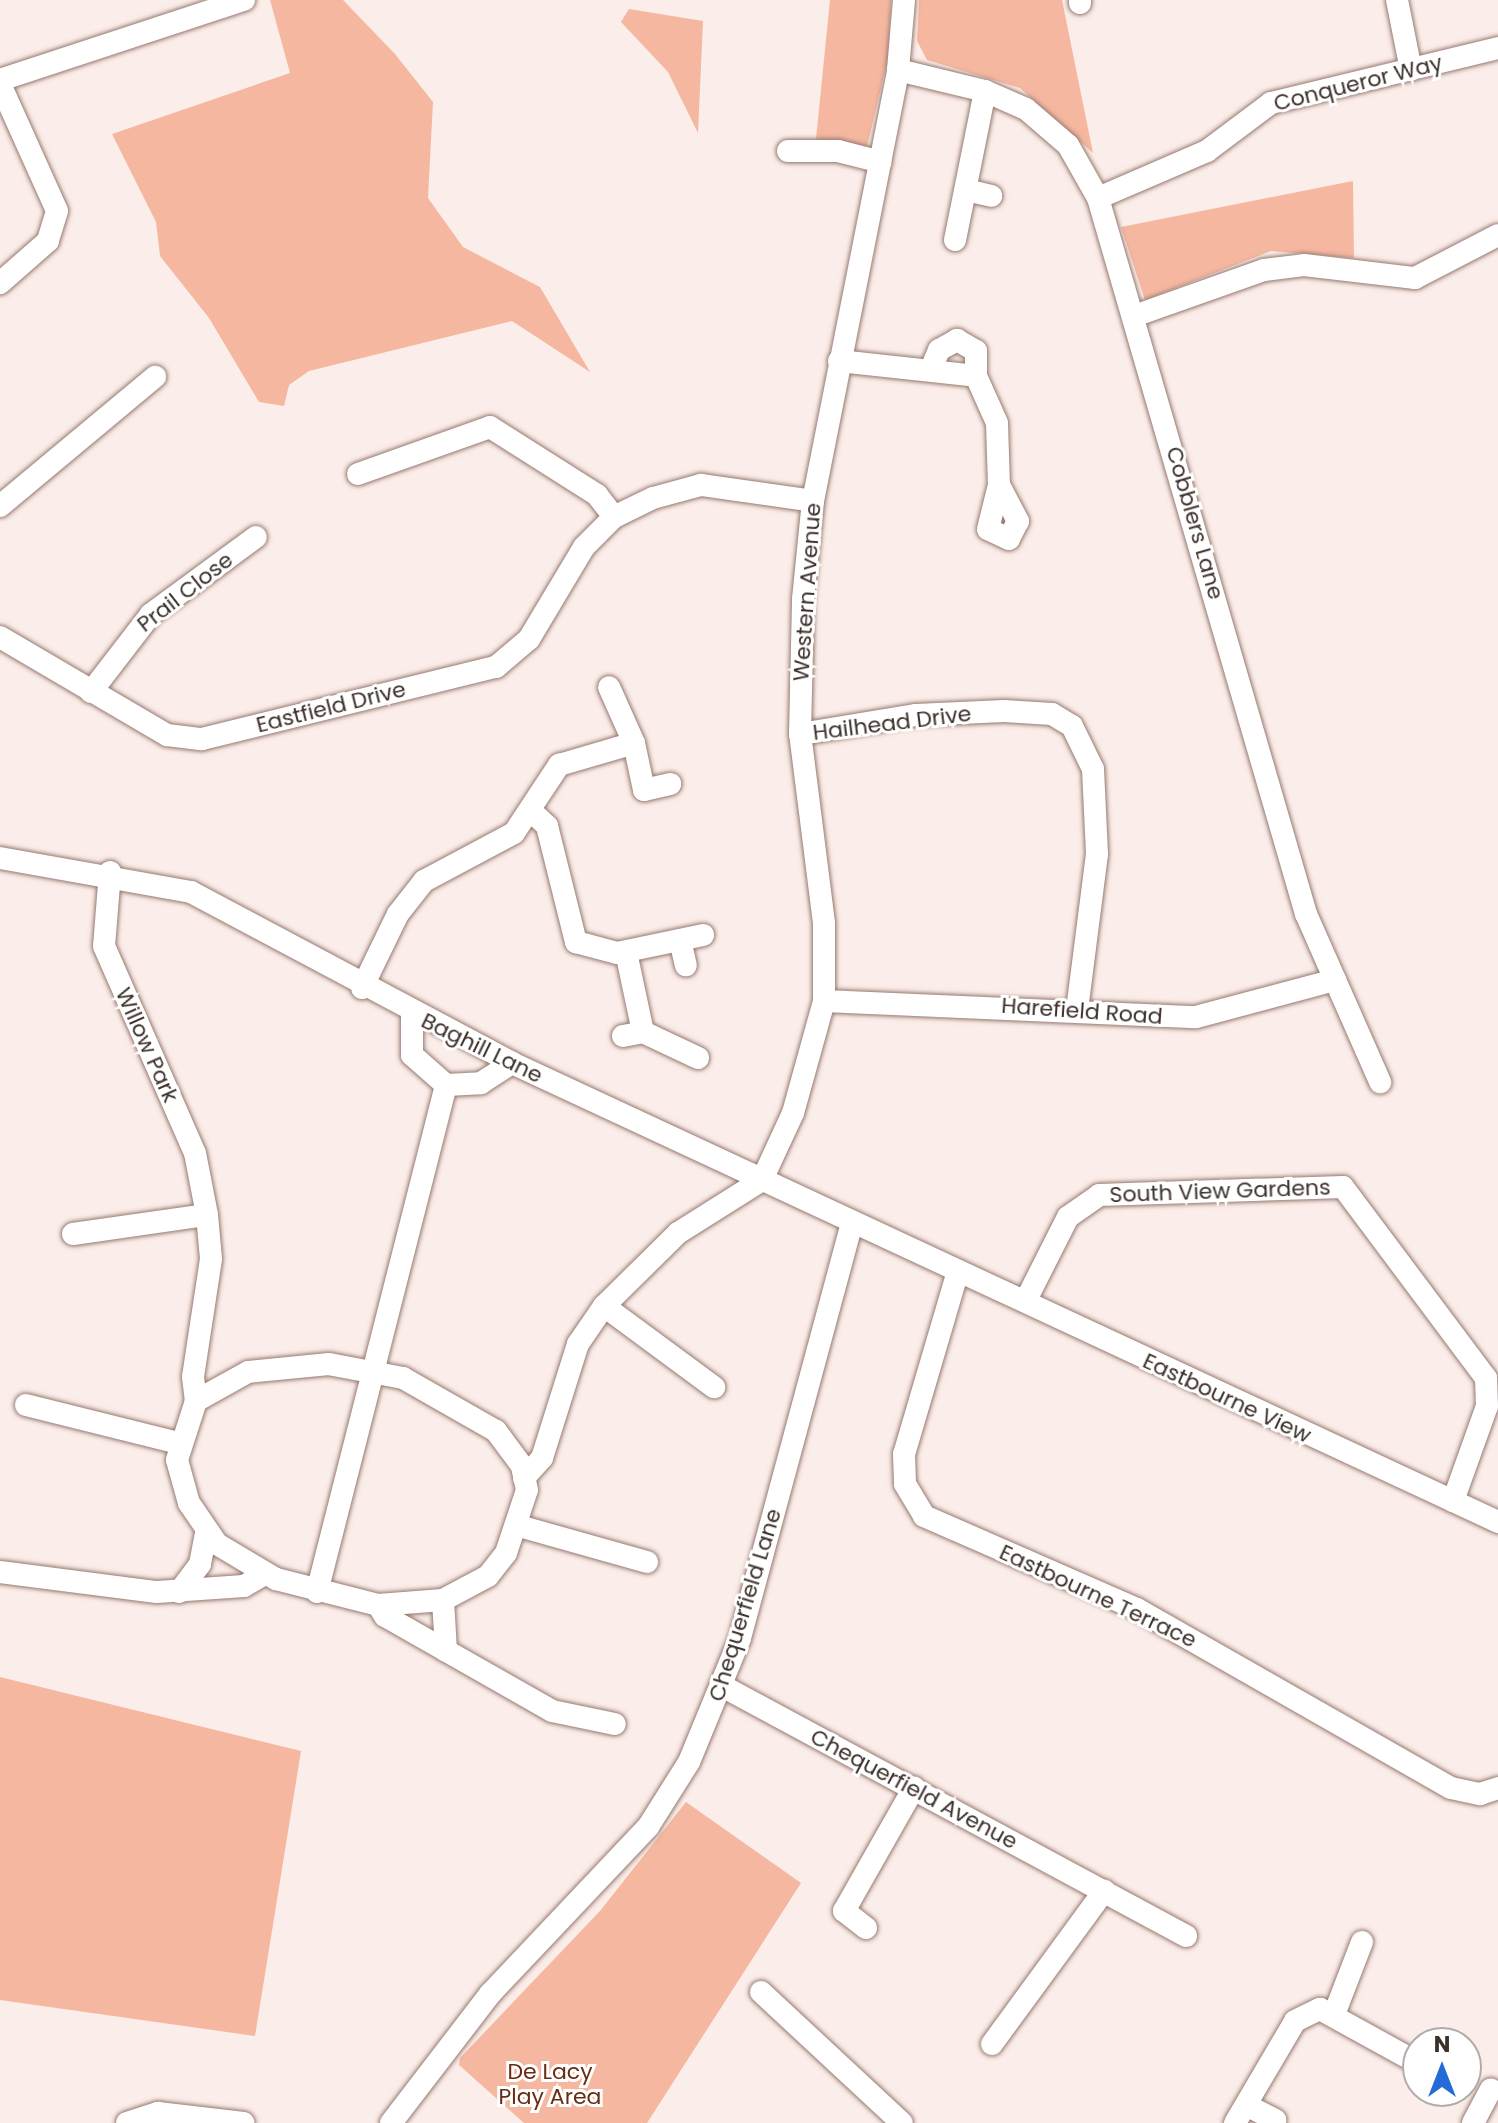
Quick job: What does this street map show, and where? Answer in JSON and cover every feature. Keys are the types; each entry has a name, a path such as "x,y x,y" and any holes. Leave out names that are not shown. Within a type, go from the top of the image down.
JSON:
{"street":[{"path":"0,283 48,241 57,211 0,82 244,0"},
{"name":"Western Avenue","path":"762,1180 793,1113 824,1001 824,923 800,734 813,501 898,70 904,0"},
{"path":"1397,0 1411,70"},
{"name":"Conqueror Way","path":"1098,198 1207,151 1271,103 1498,48"},
{"name":"Cobblers Lane","path":"898,70 985,91 1046,124 1098,198 1137,315 1306,914 1380,1082"},
{"path":"955,240 985,91"},
{"path":"788,151 838,151 881,162"},
{"path":"966,190 991,196"},
{"path":"1137,315 1264,270 1304,265 1415,278 1498,235"},
{"path":"839,361 976,376 997,423 999,485"},
{"path":"0,506 155,377"},
{"path":"358,474 490,427 597,495 614,517"},
{"name":"Eastfield Drive","path":"0,637 167,735 202,739 496,667 529,639 584,547 614,517 701,485 813,501"},
{"name":"Prail Close","path":"91,692 151,614 256,537"},
{"path":"609,687 634,743 644,790 670,784"},
{"name":"Hailhead Drive","path":"800,734 916,715 1004,711 1052,714 1072,726 1093,769 1096,840 1077,1011"},
{"path":"362,988 398,914 424,881 514,833 559,765 634,743"},
{"path":"531,811 547,826 570,937 626,952 703,935"},
{"name":"Baghill Lane","path":"0,858 110,872 191,892 412,1015 958,1271"},
{"name":"Willow Park","path":"110,872 104,946 195,1153 207,1215 211,1259 193,1377 196,1401 178,1443 180,1479 206,1532 265,1574 317,1592 378,1605 443,1600 488,1576 519,1526 524,1478 542,1458 578,1344 604,1306 678,1233 762,1180"},
{"path":"680,940 686,965"},
{"path":"626,952 633,1034 698,1058"},
{"name":"Harefield Road","path":"824,1001 1196,1017 1335,980"},
{"path":"412,1015 412,1055 446,1085 481,1083 512,1063"},
{"path":"317,1592 376,1371 446,1085"},
{"name":"South View Gardens","path":"1026,1300 1068,1217 1099,1195 1343,1187 1486,1378 1487,1406 1453,1501"},
{"path":"73,1234 207,1215"},
{"name":"Chequerfield Lane","path":"391,2123 490,1994 648,1827 724,1687 852,1223"},
{"name":"Eastbourne View","path":"958,1271 1498,1522"},
{"name":"Eastbourne Terrace","path":"958,1271 904,1454 905,1484 924,1516 1137,1609 1451,1788 1480,1794 1498,1788"},
{"path":"604,1306 714,1387"},
{"path":"196,1401 221,1383 275,1365 376,1371 468,1410 514,1452 524,1478"},
{"path":"26,1405 178,1443"},
{"path":"519,1526 647,1562"},
{"path":"179,1592 200,1564 206,1532"},
{"path":"0,1572 179,1592 244,1586 265,1574"},
{"path":"443,1600 446,1651"},
{"name":"Willow Park","path":"378,1605 446,1651 552,1711 615,1724"},
{"name":"Chequerfield Avenue","path":"724,1687 1186,1936"},
{"path":"866,1928 844,1911 914,1788"},
{"path":"992,2044 1104,1891"},
{"path":"1335,2012 1362,1942"},
{"path":"761,1992 902,2123"},
{"path":"1275,2120 1241,2114 1295,2021 1320,2009 1335,2012 1402,2053"},
{"path":"1473,2123 1494,2088"},
{"path":"127,2123 158,2113 243,2123"}],"green space":[{"path":"270,0 343,0 395,54 433,102 428,198 463,247 540,287 590,372 512,321 309,371 289,385 284,406 259,402 209,318 160,256 156,222 112,134 290,73"},
{"path":"830,0 891,0 888,58 867,147 816,139"},
{"path":"919,0 1062,0 1093,153 1020,88 927,60 917,41"},
{"path":"629,9 703,21 698,133 668,72 621,22"},
{"path":"1353,181 1354,258 1271,251 1145,300 1121,227"},
{"path":"0,1677 301,1751 255,2036 0,2000"},
{"name":"De Lacy Play Area","path":"686,1802 801,1883 647,2123 524,2123 459,2065 460,2058 600,1911"}]}
